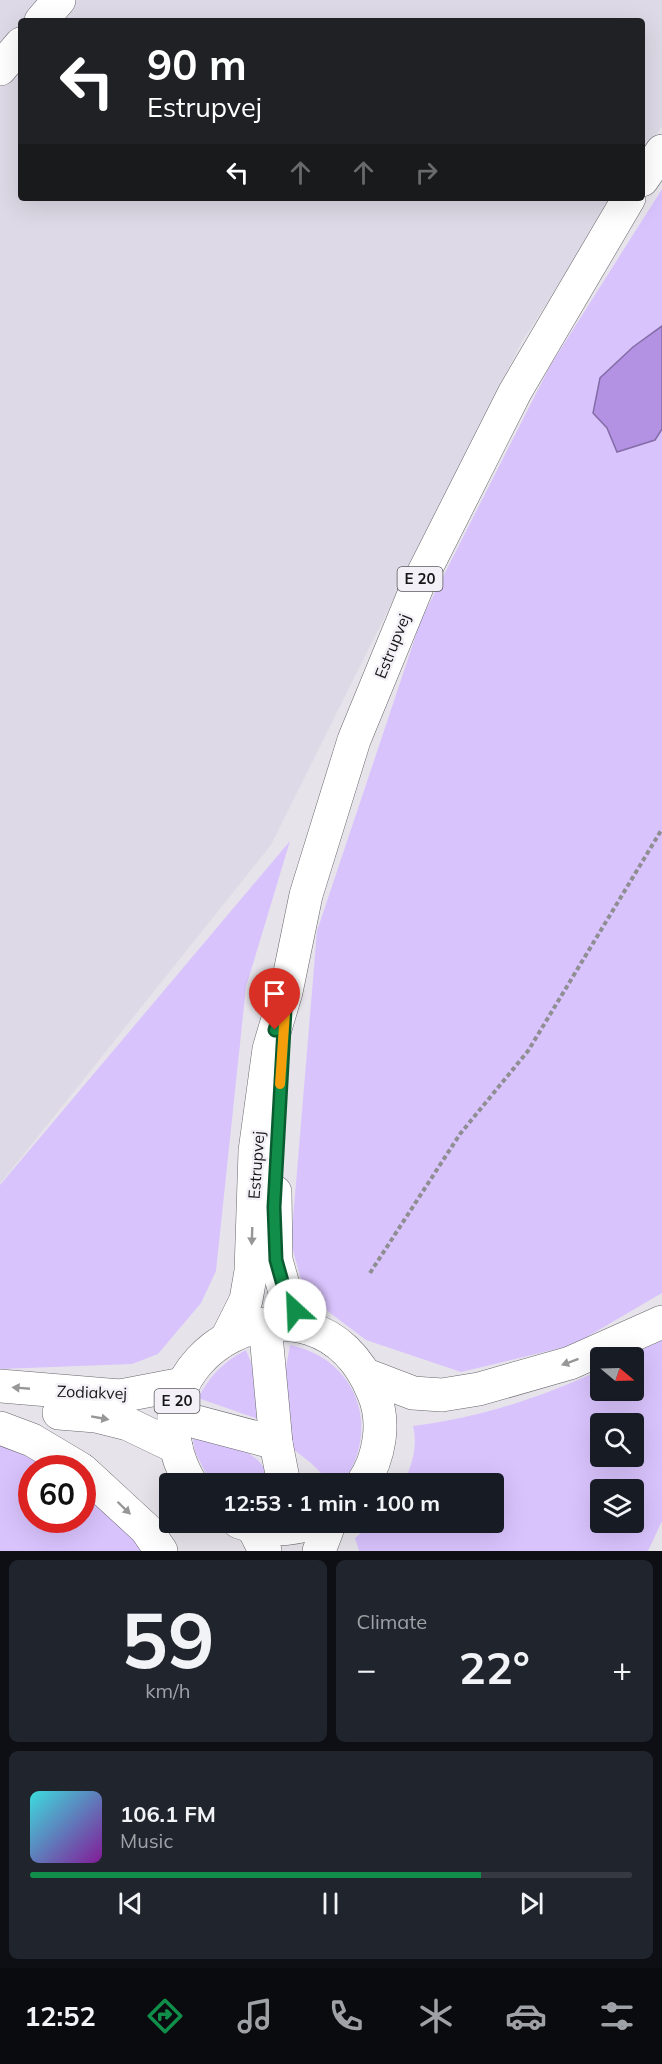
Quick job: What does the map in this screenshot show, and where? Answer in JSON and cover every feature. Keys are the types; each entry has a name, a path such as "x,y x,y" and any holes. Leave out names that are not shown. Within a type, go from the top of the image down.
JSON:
{"main road":[{"path":"44,18 59,0"},
{"path":"0,69 18,48"},
{"path":"645,176 662,151"},
{"name":"Estrupvej","path":"228,1336 246,1300 251,1271 255,1151 269,1049 286,992 306,895 354,740 418,582 515,392 627,201"},
{"name":"Estrupvej","path":"286,992 274,1207 276,1260 285,1292 305,1327"},
{"path":"366,1375 413,1393 442,1395 479,1389 570,1363 662,1322"},
{"path":"265,1324 276,1443 282,1473"},
{"name":"E 20","path":"175,1432 183,1384 194,1365 210,1348 246,1328 265,1324 305,1327 324,1334 340,1345 366,1375 376,1399 380,1424 377,1450 367,1473"},
{"name":"Zodiakvej","path":"0,1386 120,1396 183,1384"},
{"name":"Zodiakvej","path":"0,1408 96,1416 175,1432 276,1443"},
{"path":"0,1428 32,1440 57,1455"},
{"path":"175,1432 184,1473"},
{"path":"96,1483 146,1529 161,1551"},
{"path":"319,1551 326,1533"}],"path":[{"path":"370,1273 460,1134 528,1051 662,829"}],"shaded area":[{"path":"0,0 662,0 662,126 645,152 645,18 18,18 18,201 613,201 521,343 271,845 0,1184"},
{"path":"662,189 662,1293 573,1345 461,1372 366,1340 305,1294 291,1243 317,931 421,620 550,366"},
{"path":"662,326 662,429 655,440 617,452 607,428 593,413 600,378 633,347"},
{"path":"290,841 246,987 216,1271 201,1303 158,1354 132,1364 0,1369 0,1185"},
{"path":"662,1340 662,1521 648,1551 359,1551 355,1538 361,1533 504,1533 504,1473 408,1473 415,1441 413,1426 462,1418 555,1389 590,1374 590,1401 644,1401 644,1349"},
{"path":"290,1345 313,1353 332,1365 346,1380 356,1399 361,1419 361,1440 355,1462 349,1473 321,1473 293,1449 285,1373"},
{"path":"246,1350 255,1373 258,1419 198,1398 218,1370 230,1359"},
{"path":"193,1439 240,1449 259,1462 267,1473 206,1473 195,1452"},
{"path":"0,1445 23,1455 18,1455 18,1533 96,1533 96,1501 149,1551 0,1551"}],"slow traffic":[{"path":"280,1084 285,1012"}],"route":[{"path":"275,1030 286,992 274,1207 276,1260 285,1292 295,1310"}]}
